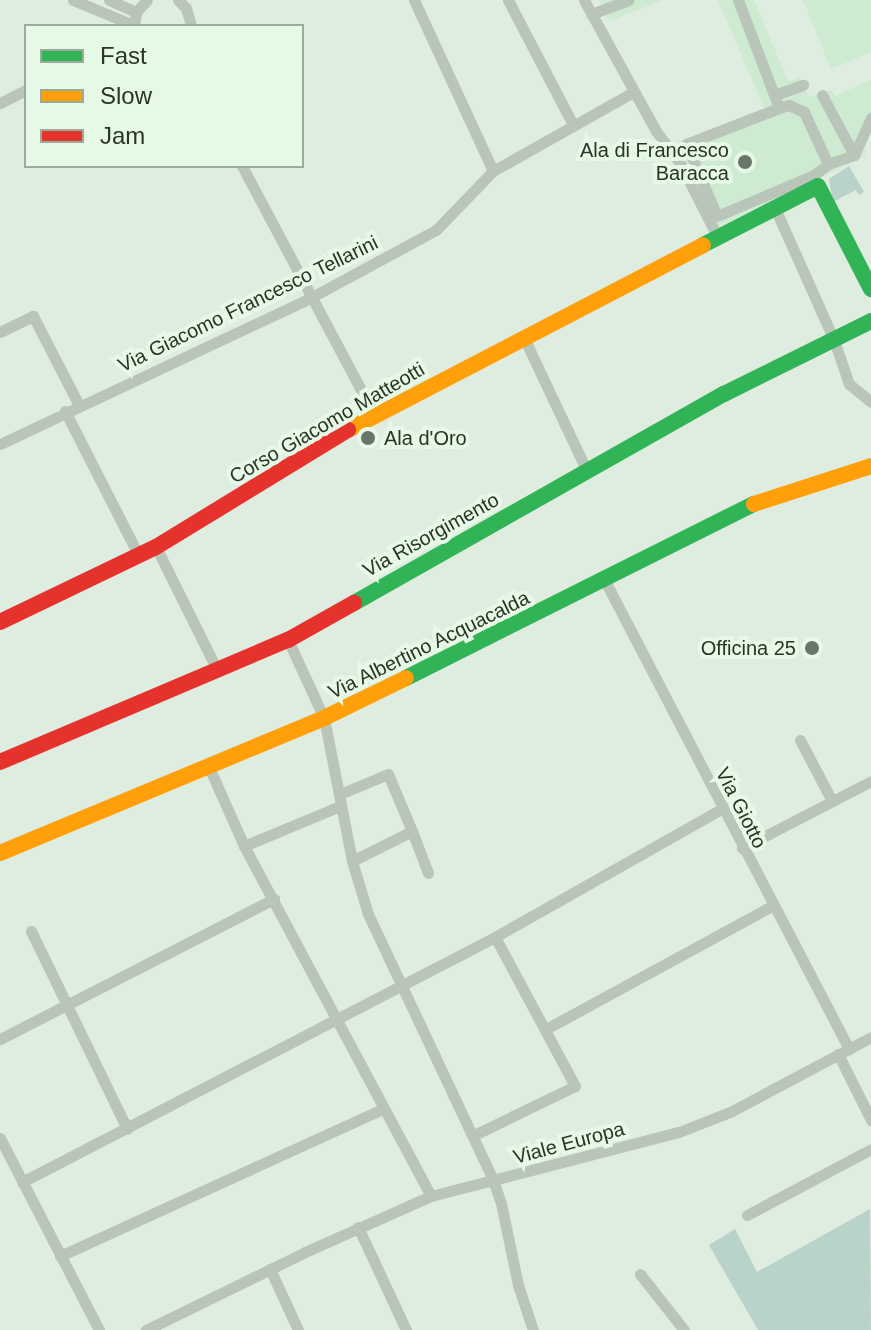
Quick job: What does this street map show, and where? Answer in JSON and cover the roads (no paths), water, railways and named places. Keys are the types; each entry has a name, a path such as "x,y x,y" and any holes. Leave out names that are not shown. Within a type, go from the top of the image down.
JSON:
{"street":[{"path":"73,0 129,24"},
{"path":"109,0 136,12"},
{"path":"134,24 136,12 147,0"},
{"path":"178,0 186,8 190,24"},
{"path":"414,0 493,171"},
{"path":"508,0 573,125"},
{"path":"584,0 633,92 668,151 679,161 717,236"},
{"path":"591,14 629,0"},
{"path":"738,0 779,108"},
{"path":"775,95 803,85"},
{"path":"0,103 24,91"},
{"name":"Via Giacomo Francesco Tellarini","path":"0,444 310,298 436,230 493,171 633,92"},
{"path":"822,95 854,155"},
{"path":"668,151 789,105 804,112 828,164 818,186 774,206 834,340 849,384 871,402"},
{"path":"686,144 717,216 854,155 871,118"},
{"path":"243,168 374,414"},
{"path":"818,186 871,289"},
{"name":"Corso Giacomo Matteotti","path":"0,622 156,547 374,414 774,206"},
{"path":"0,332 33,316 79,405"},
{"name":"Via Risorgimento","path":"0,762 288,640 724,394 871,321"},
{"path":"524,338 587,471"},
{"path":"65,411 139,556"},
{"name":"Via Albertino Acquacalda","path":"0,853 324,718 605,581 761,500 871,466"},
{"path":"156,547 216,668"},
{"name":"Via Giotto","path":"605,581 772,906 844,1052 871,1120"},
{"path":"288,640 324,718 352,861 368,914 493,1180 501,1203 518,1285 533,1330"},
{"path":"800,740 832,801"},
{"path":"208,765 244,846 431,1196"},
{"path":"244,846 388,774 428,873"},
{"path":"742,848 871,781"},
{"path":"22,1182 495,937 721,809"},
{"path":"352,861 412,831"},
{"path":"0,1039 274,899"},
{"path":"546,1029 772,906"},
{"path":"31,931 127,1129"},
{"path":"474,1135 575,1086 495,937"},
{"name":"Viale Europa","path":"146,1330 358,1227 431,1196 679,1132 732,1111 871,1037"},
{"path":"60,1256 383,1109"},
{"path":"0,1138 99,1330"},
{"path":"747,1215 871,1149"},
{"path":"358,1227 406,1330"},
{"path":"270,1269 298,1330"},
{"path":"640,1274 684,1330"}],"place":[{"name":"Ala di Francesco Baracca","path":"745,162"},
{"name":"Ala d'Oro","path":"368,438"},
{"name":"Officina 25","path":"812,648"}]}
